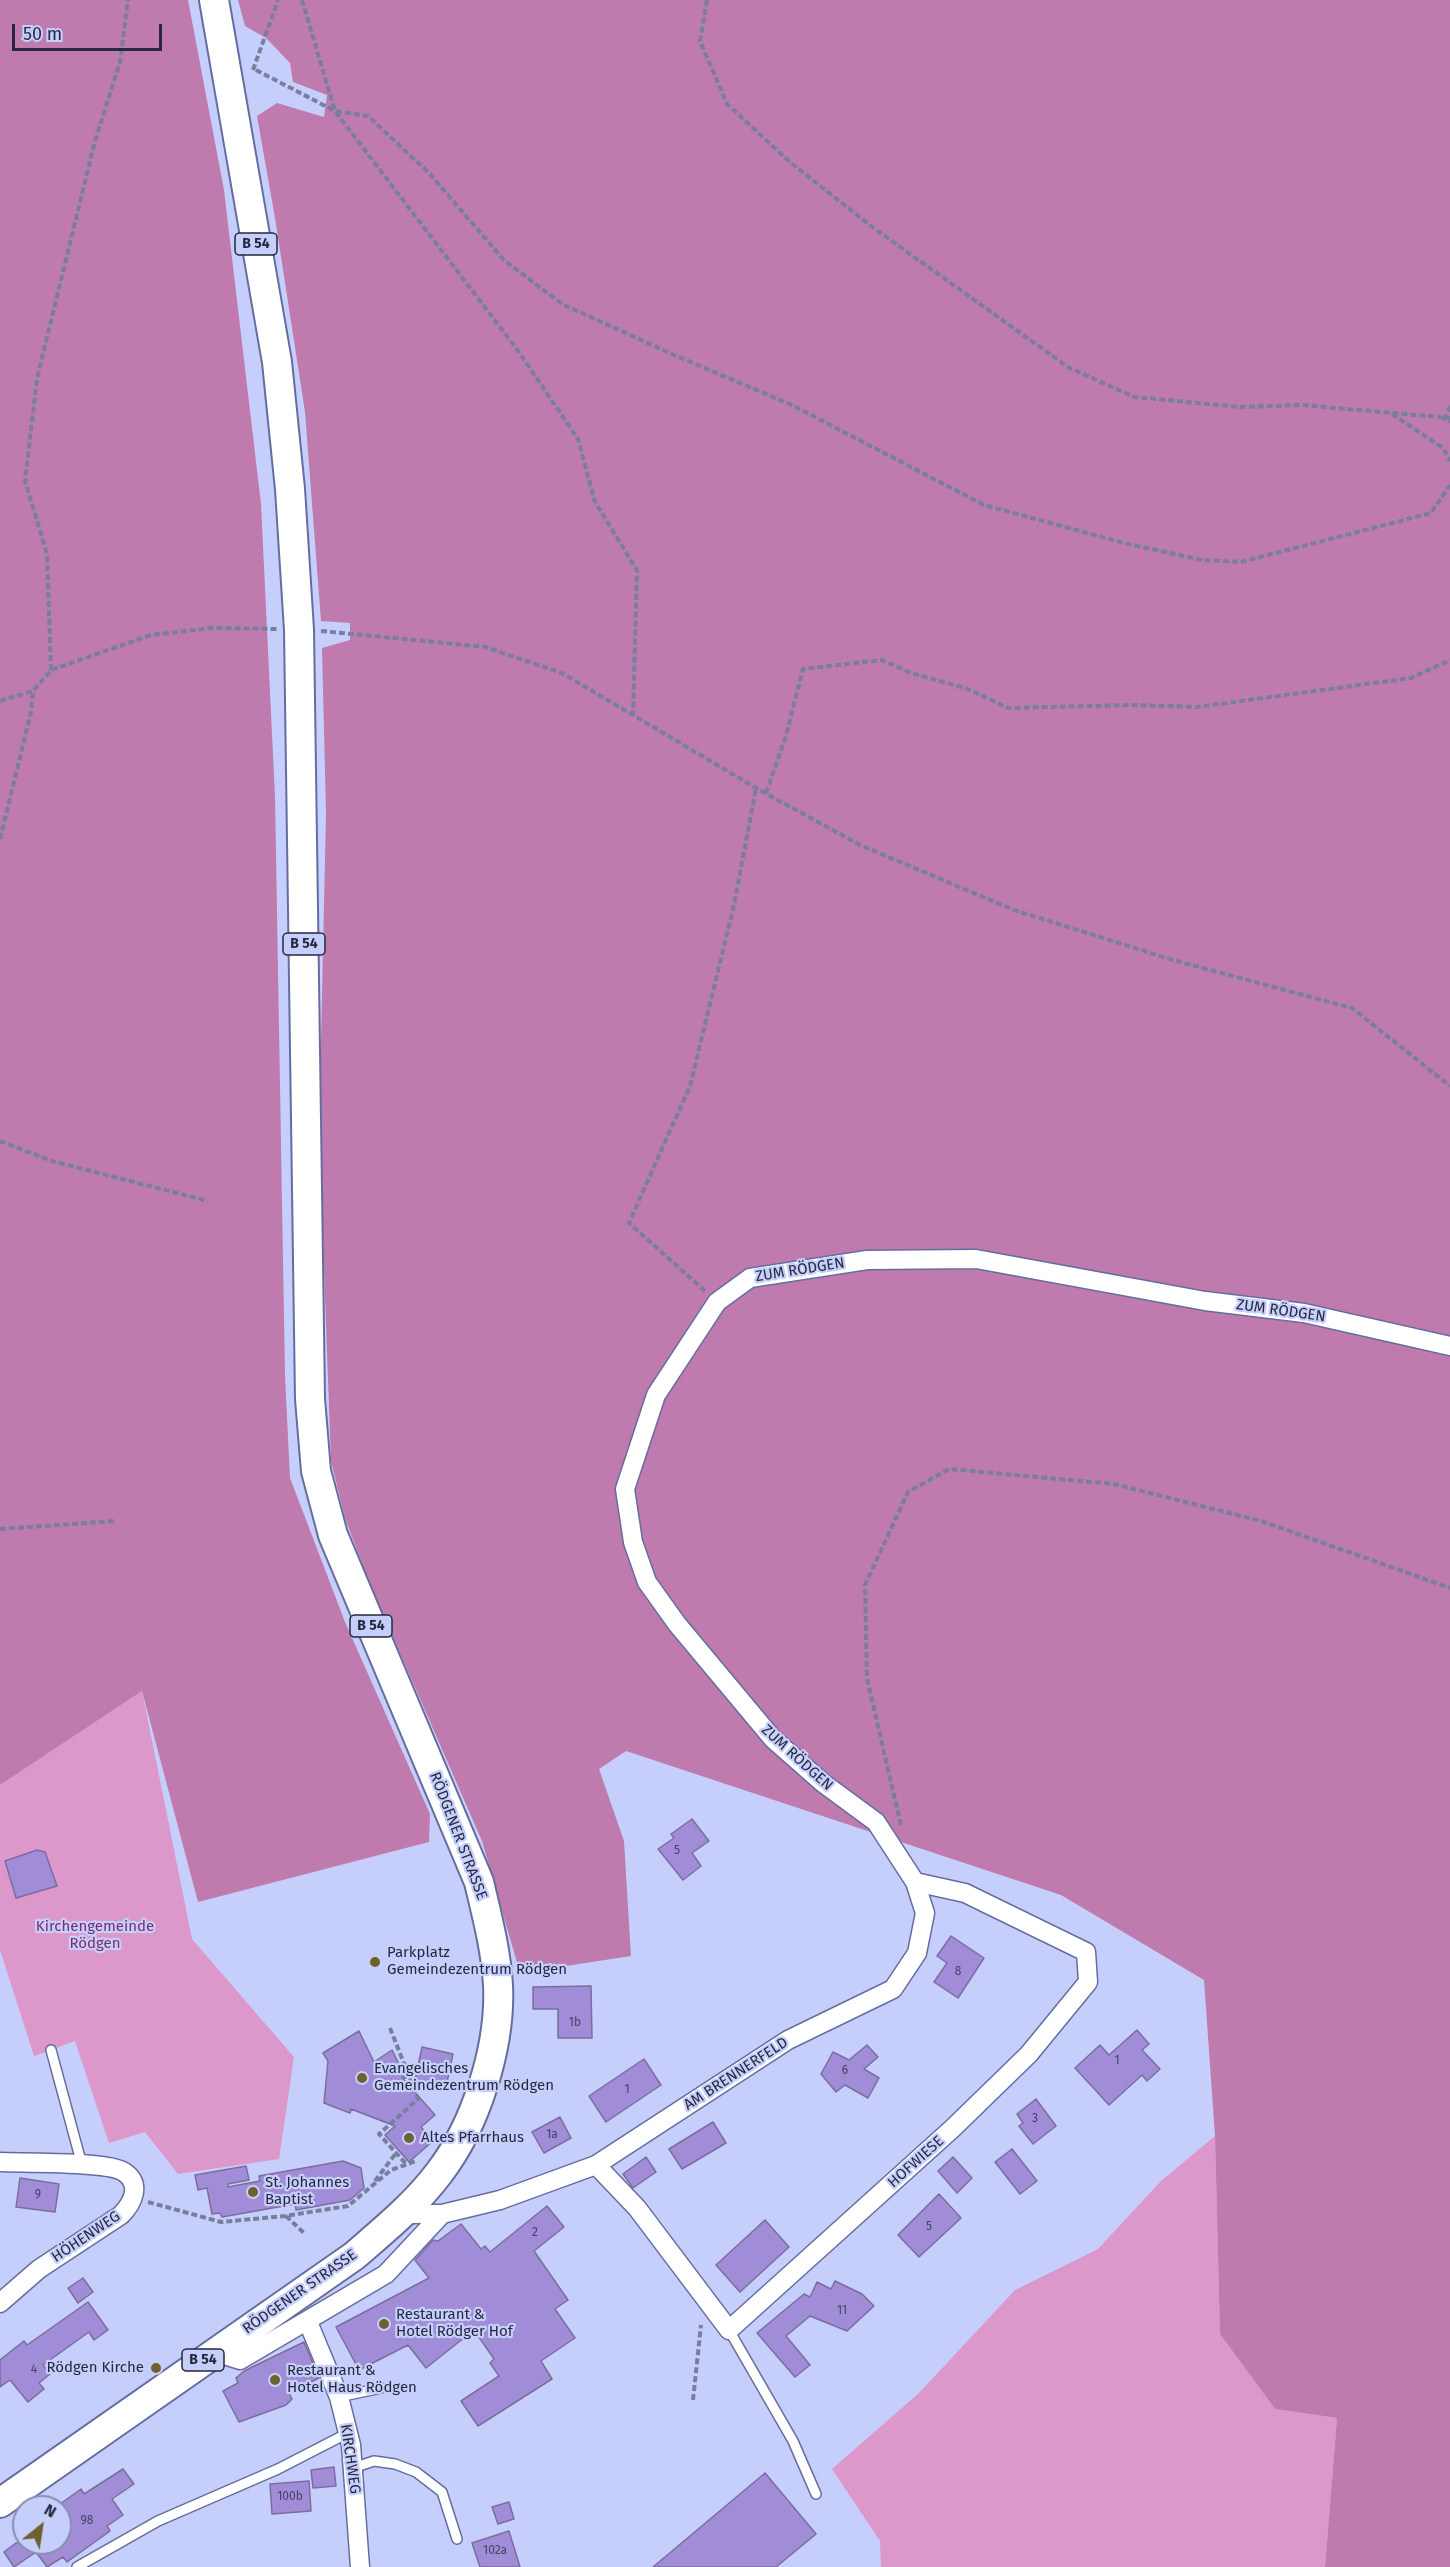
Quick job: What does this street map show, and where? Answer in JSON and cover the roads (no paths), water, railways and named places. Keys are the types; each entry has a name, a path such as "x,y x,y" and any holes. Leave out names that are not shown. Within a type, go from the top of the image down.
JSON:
{"main road":[{"name":"RÖDGENER STRASSE","path":"0,2502 354,2256 402,2214 446,2164 482,2092 497,2021 498,1986 494,1942 479,1882 333,1535 316,1471 310,1399 299,630 290,489 277,362 214,0"}],"street":[{"name":"ZUM RÖDGEN","path":"876,1822 822,1783 772,1739 659,1599 647,1581 633,1542 625,1488 656,1395 717,1302 750,1278 867,1260 976,1259 1204,1301 1304,1313 1450,1346"},
{"name":"AM BRENNERFELD","path":"402,2214 442,2214 500,2200 596,2165 788,2040 893,1989 917,1953 925,1913 915,1882 876,1822"},
{"name":"HOFWIESE","path":"729,2330 953,2128 1029,2054 1088,1982 1086,1952 965,1893 915,1882"},
{"path":"0,2162 82,2165"},
{"name":"HÖHENWEG","path":"0,2303 39,2269 121,2215 134,2197 134,2184 123,2171 82,2165"},
{"path":"596,2165 637,2208 729,2330"},
{"name":"RÖDGENER STRASSE","path":"214,2352 240,2360 308,2322 386,2274 442,2214"},
{"name":"KIRCHWEG","path":"308,2322 339,2397 348,2433 353,2468 360,2567"}],"lane":[{"path":"51,2050 82,2165"},
{"path":"729,2330 793,2440 816,2494"},
{"path":"339,2397 381,2388"},
{"path":"77,2567 158,2521 249,2482 348,2433"},
{"path":"353,2468 375,2461 395,2463 416,2472 442,2492 457,2540"}],"place":[{"name":"Parkplatz Gemeindezentrum Rödgen","path":"375,1962"},
{"name":"Evangelisches Gemeindezentrum Rödgen","path":"362,2078"},
{"name":"Altes Pfarrhaus","path":"409,2138"},
{"name":"St. Johannes Baptist","path":"253,2192"},
{"name":"Restaurant & Hotel Rödger Hof","path":"384,2324"},
{"name":"Rödgen Kirche","path":"156,2368"},
{"name":"Restaurant & Hotel Haus Rödgen","path":"275,2380"}],"park label":[{"name":"Kirchengemeinde Rödgen","path":"95,1936"}]}
